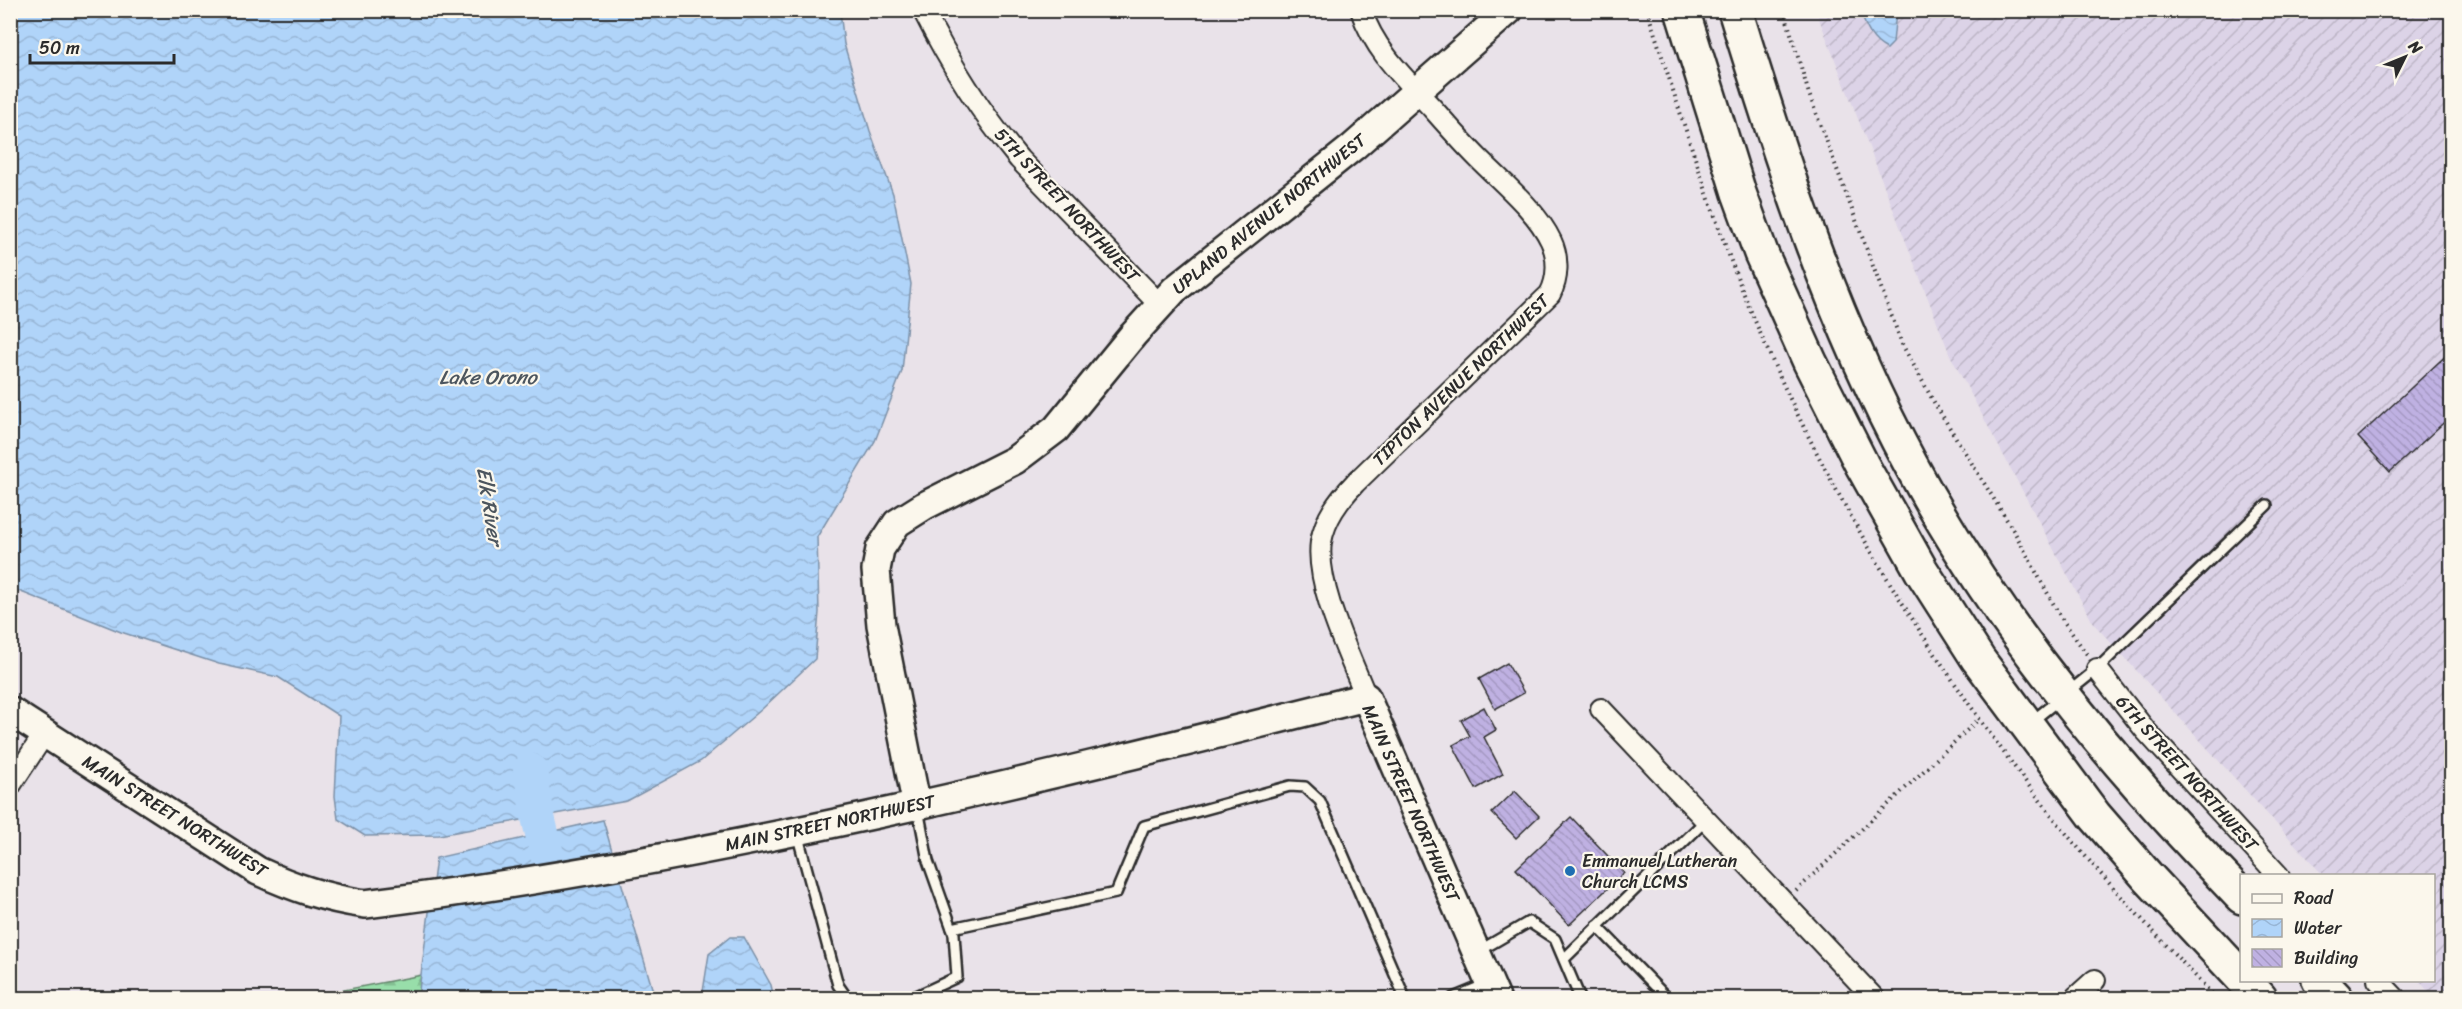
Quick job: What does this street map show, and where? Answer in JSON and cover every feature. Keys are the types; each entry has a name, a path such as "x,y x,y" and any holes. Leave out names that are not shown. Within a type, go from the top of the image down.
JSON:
{"highway":[{"path":"1682,10 1761,253 1810,362 1862,465 1921,570 1978,659 2095,816 2147,876 2240,976"},
{"path":"1735,10 1805,228 1832,298 1860,363 1929,498 1984,584 2064,696 2137,784 2240,896"},
{"path":"2246,982 2260,999"},
{"path":"2320,982 2336,999"}],"street":[{"name":"5TH STREET NORTHWEST","path":"923,10 959,77 1000,136 1019,159 1160,305"},
{"path":"1361,10 1366,27 1379,48 1417,93"},
{"name":"UPLAND AVENUE NORTHWEST","path":"917,807 881,625 876,570 880,549 897,523 924,506 1015,460 1056,429 1160,305 1197,270 1335,162 1417,93 1498,17"},
{"name":"TIPTON AVENUE NORTHWEST","path":"1366,697 1325,583 1321,562 1321,542 1327,521 1337,502 1355,483 1550,294 1557,282 1552,243 1542,227 1506,184 1479,159 1417,93"},
{"name":"6TH STREET NORTHWEST","path":"2097,669 2146,731 2277,874"},
{"name":"MAIN STREET NORTHWEST","path":"10,711 258,871 294,888 330,899 365,904 652,859 917,807 1366,697 1493,991"},
{"path":"1601,709 1874,999"},
{"path":"10,786 45,733"},
{"path":"2075,999 2095,980"},
{"path":"2379,982 2395,999"}],"lane":[{"path":"2027,726 2097,669 2267,505"},
{"path":"952,928 1116,893 1144,826 1290,786 1305,788 1320,801 1405,999"},
{"path":"912,999 957,977 952,928 928,861 917,807"},
{"path":"1563,959 1706,820"},
{"path":"796,831 838,985 847,999"},
{"path":"1477,952 1529,922 1555,939 1580,999"},
{"path":"1598,926 1667,999"},
{"path":"1454,999 1493,991"}],"path":[{"path":"1784,10 1809,94 1902,344 1935,404 2034,565 2060,616 2097,669"},
{"path":"1785,902 1979,719"}],"shaded area":[{"path":"1816,11 2451,11 2451,998 2435,998 2420,982 2435,982 2435,874 2322,874 2093,623 1950,355"}],"green space":[{"path":"422,975 418,998 323,998 323,994"}],"water":[{"name":"Lake Orono","path":"10,11 840,11 844,44 870,131 893,194 911,284 902,371 875,441 817,537 819,612 815,659 762,709 701,761 627,801 439,835 365,836 338,819 335,796 339,716 278,677 219,664 121,632 11,588"},
{"path":"1860,11 1896,11 1893,43 1887,49 1873,38"},
{"path":"603,820 655,998 418,998 436,858"},
{"path":"730,937 744,937 771,985 774,998 702,998 709,954"}],"building":[{"path":"2452,350 2452,415 2390,472 2358,437"},
{"path":"1507,663 1524,693 1495,709 1479,679"},
{"path":"1484,707 1496,730 1484,737 1503,774 1476,789 1453,745 1470,736 1461,720"},
{"path":"1515,791 1539,816 1516,838 1492,813"},
{"name":"Emmanuel Lutheran Church LCMS","path":"1571,817 1624,873 1569,925 1516,869"}],"waterway":[{"name":"Elk River","path":"530,770 538,817 553,879"}],"place":[{"name":"Emmanuel Lutheran Church LCMS","path":"1570,871"}]}
